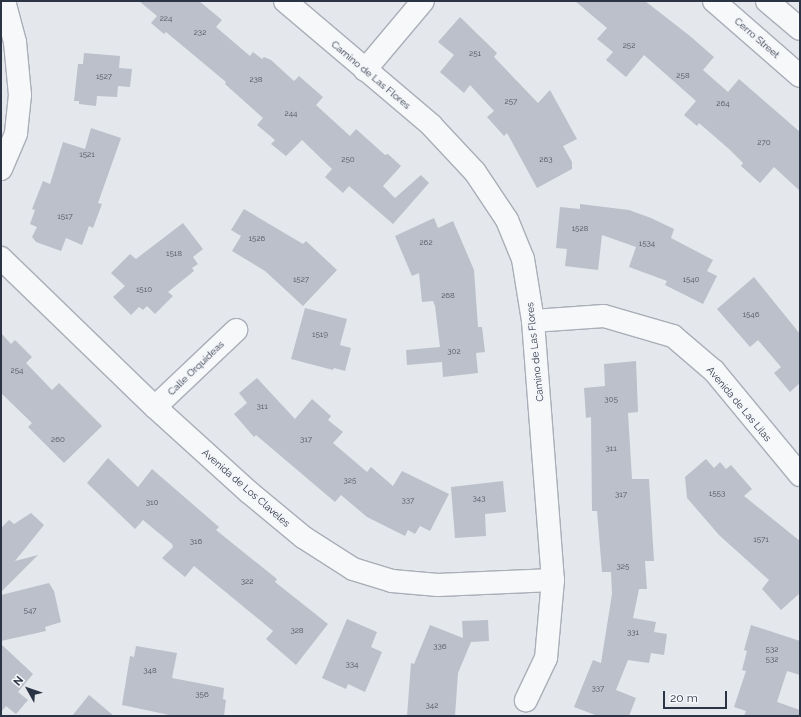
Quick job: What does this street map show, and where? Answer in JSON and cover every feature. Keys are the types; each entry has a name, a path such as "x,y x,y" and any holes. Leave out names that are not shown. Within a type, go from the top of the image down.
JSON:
{"street":[{"path":"1,169 16,133 20,95 15,42 4,1"},
{"name":"Camino de Las Flores","path":"285,1 431,125 474,172 503,214 522,259 533,321 553,580 546,658 526,700"},
{"path":"365,70 423,1"},
{"name":"Cerro Street","path":"714,1 800,76"},
{"path":"767,1 800,29"},
{"name":"Avenida de Los Claveles","path":"1,258 155,407 304,537 353,568 392,581 438,585 553,580"},
{"name":"Avenida de Las Lilas","path":"533,321 604,316 673,336 714,371 800,475"},
{"name":"Calle Orquideas","path":"155,407 236,330"}],"building":[{"path":"139,1 199,1 222,20 216,27 250,56 253,52 262,59 264,57 271,60 294,81 299,76 323,97 316,105 350,136 356,129 385,155 388,154 401,166 383,186 395,198 421,175 429,183 393,224 349,186 343,193 325,177 332,169 302,140 286,156 271,144 275,140 257,125 263,118 225,84 226,82 166,32 164,34 151,23 157,16"},
{"path":"575,1 645,1 690,36 714,57 703,70 728,92 739,79 800,132 800,191 774,167 760,183 741,166 743,163 729,149 699,123 697,126 684,115 696,101 644,55 626,77 606,60 613,52 597,39 607,28"},
{"path":"460,17 497,53 494,57 538,103 550,90 577,139 563,146 572,162 572,169 537,188 507,133 504,136 487,117 494,111 470,85 464,93 440,72 454,55 438,42"},
{"path":"84,53 120,56 119,68 132,69 130,87 118,86 117,97 97,96 96,106 79,104 79,101 74,101 78,64 83,64"},
{"path":"91,128 121,138 98,203 102,204 93,228 89,226 82,245 66,238 61,251 36,242 32,237 37,227 30,224 35,210 32,209 43,181 50,184 63,142 85,149"},
{"path":"580,204 629,210 651,218 674,229 671,238 713,260 707,271 717,276 703,304 665,285 667,281 629,267 636,247 602,235 598,270 565,266 567,249 556,248 560,207 580,209"},
{"path":"244,209 303,244 306,241 337,270 303,306 265,271 232,251 241,236 231,230"},
{"path":"434,218 438,228 453,221 474,270 478,327 482,327 485,352 476,353 478,373 443,377 442,362 407,365 406,350 440,347 435,306 433,301 422,302 419,273 412,276 395,236"},
{"path":"183,223 203,249 193,257 198,264 192,268 194,271 168,292 173,296 155,314 147,306 143,310 139,307 131,315 113,297 125,286 111,273 130,254 136,259"},
{"path":"754,277 800,334 800,383 790,392 774,373 781,367 758,340 750,347 717,309"},
{"path":"305,308 347,319 340,345 351,348 345,371 334,368 333,370 291,359"},
{"path":"1,333 11,344 15,340 32,357 26,363 52,390 59,383 102,426 64,463 28,427 32,423 1,393"},
{"path":"636,361 638,412 628,413 632,479 649,479 654,561 645,561 647,589 639,589 633,618 656,622 654,632 667,634 664,655 651,653 649,663 628,660 616,690 636,698 629,716 598,716 574,707 593,660 601,663 612,594 611,572 602,572 597,511 592,511 591,417 586,418 584,388 605,386 604,364"},
{"path":"257,378 295,419 312,399 331,416 328,420 343,432 333,443 367,472 371,467 393,486 402,471 449,494 430,531 420,526 415,534 408,530 405,536 367,517 341,495 335,502 256,435 254,437 234,414 247,403 239,393"},
{"path":"108,458 138,487 152,469 219,527 216,530 277,579 275,582 328,624 296,665 266,639 273,631 194,566 185,577 162,558 173,547 172,544 143,520 135,529 87,483"},
{"path":"706,459 714,468 720,462 726,469 731,465 752,489 744,496 800,541 800,593 781,610 762,589 769,580 719,535 687,498 685,477"},
{"path":"503,481 506,512 485,514 486,536 455,538 451,487"},
{"path":"31,513 44,525 15,561 38,555 1,592 1,528 9,520 14,524"},
{"path":"49,583 54,591 61,622 45,627 46,631 1,641 1,595"},
{"path":"347,619 377,632 371,647 382,652 365,692 348,684 346,689 322,678"},
{"path":"488,620 489,641 471,642 458,673 455,716 407,716 411,663 414,664 430,625 463,638 462,621"},
{"path":"751,625 800,641 800,675 787,671 777,702 800,710 800,716 744,716 746,711 734,707 746,671 742,670 747,651 744,650"},
{"path":"1,644 33,674 18,692 28,700 16,714 6,706 1,712"},
{"path":"136,646 177,653 172,678 224,688 223,699 226,700 224,716 174,716 122,705 130,656 134,657"},
{"path":"89,695 114,716 72,716"}]}
